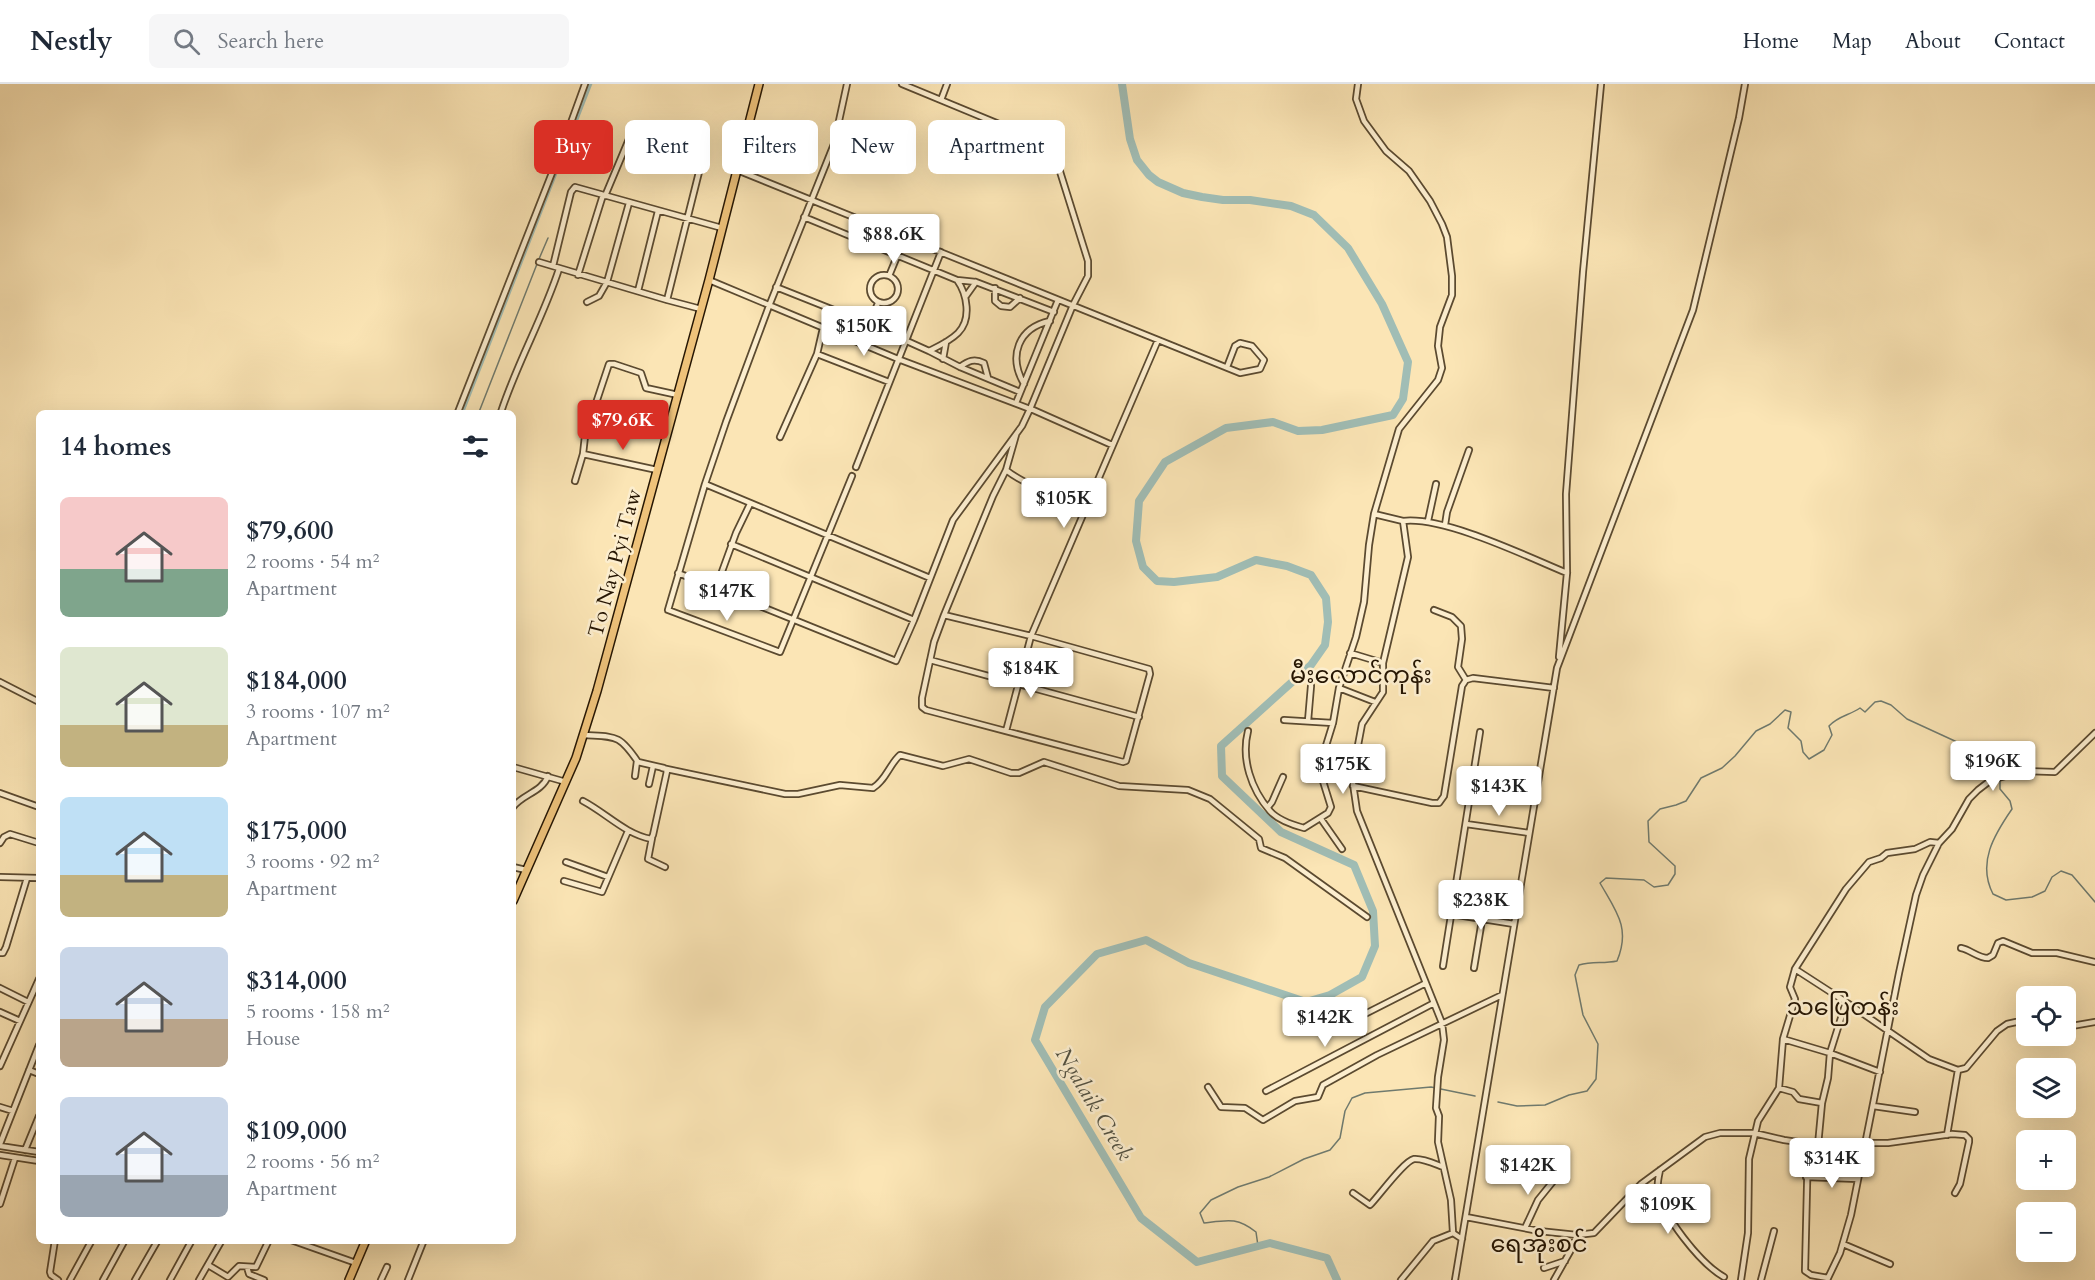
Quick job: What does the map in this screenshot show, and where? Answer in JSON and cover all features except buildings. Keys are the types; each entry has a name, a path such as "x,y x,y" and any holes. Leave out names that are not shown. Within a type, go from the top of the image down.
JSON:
{"main road":[{"name":"To Nay Pyi Taw","path":"750,120 759,84"},
{"name":"To Nay Pyi Taw","path":"516,894 566,782 584,735 678,395 736,174"},
{"path":"350,1280 364,1244"}],"street":[{"path":"847,84 834,144 776,287 705,484 668,610 778,653 781,651 852,476"},
{"path":"678,573 894,661 898,658 914,620 953,520 1016,434 1031,409 1073,305 1088,276 1088,261 1052,146 902,84"},
{"path":"941,100 947,84"},
{"path":"1248,731 1245,741 1248,772 1270,811 1304,828 1328,813 1331,807 1319,773 1320,765 1333,723 1339,688 1364,603 1374,514 1399,429 1438,380 1442,368 1438,346 1440,327 1452,295 1447,237 1430,201 1409,171 1386,151 1364,121 1356,99 1358,84"},
{"path":"1455,1280 1557,668 1567,573 1566,494 1583,272 1601,84"},
{"path":"1557,668 1697,298 1745,84"},
{"path":"459,410 561,150 584,85"},
{"path":"578,275 604,196 625,148"},
{"path":"667,300 699,174"},
{"path":"747,174 1058,300 1073,305 1158,340 1227,367 1243,373 1260,369 1264,360 1252,346 1240,343 1235,346 1227,367"},
{"path":"502,410 511,382 544,311 556,268 573,188 577,187 722,228"},
{"path":"587,302 599,296 607,282 629,203"},
{"path":"638,291 658,211"},
{"path":"804,217 957,280 976,282 995,288 1054,312"},
{"path":"889,276 905,237"},
{"path":"856,467 941,252"},
{"path":"539,262 701,309"},
{"path":"879,275 889,276 898,287 896,297 888,303 878,303 870,295 870,285 879,275"},
{"path":"709,280 898,359 1031,409 1112,445"},
{"path":"957,280 966,297"},
{"path":"929,351 960,332 966,316 967,292 976,282"},
{"path":"776,287 906,339 960,367 1020,392"},
{"path":"995,288 995,301 1001,306 1010,307 1020,298"},
{"path":"1016,403 1058,300"},
{"path":"861,344 878,303"},
{"path":"1024,384 1018,373 1016,362 1016,354 1022,338 1026,331 1050,321"},
{"path":"780,437 817,354 823,328"},
{"path":"1006,731 1031,636 1158,340"},
{"path":"943,358 946,342"},
{"path":"817,354 890,382"},
{"path":"960,367 972,360 978,360 984,363 988,378"},
{"path":"575,481 583,454 585,436 609,364 641,373 646,388 678,395"},
{"path":"944,615 1031,636 1149,669 1150,674 1128,758 1124,762 923,709 921,701 930,660 944,615 993,496 1006,471 1016,434"},
{"path":"1445,525 1447,512 1469,450"},
{"path":"583,454 657,471"},
{"path":"1006,471 1019,480 1057,495 1066,498 1083,497 1088,501"},
{"path":"705,484 930,578"},
{"path":"1428,522 1436,484"},
{"path":"716,588 731,544 750,504"},
{"path":"1374,514 1403,521 1417,519 1445,525 1504,546 1567,573"},
{"path":"1403,521 1408,558 1383,663 1383,692 1362,724 1352,777 1357,811 1442,1023 1444,1040 1436,1096 1439,1116 1438,1142 1454,1233 1462,1239"},
{"path":"731,544 914,620"},
{"path":"1434,610 1452,617 1461,626 1462,639 1458,668 1466,680"},
{"path":"1350,653 1383,663"},
{"path":"930,660 1139,717"},
{"path":"1353,786 1439,803 1444,796 1462,686 1466,680 1473,678 1554,688"},
{"path":"0,682 36,700"},
{"path":"1308,721 1311,686"},
{"path":"1339,688 1375,702"},
{"path":"1284,720 1333,723"},
{"path":"1443,966 1480,732"},
{"path":"1808,1145 1805,1271 1827,1279 1835,1266 1843,1244 1866,1143 1916,895 1939,843 1952,829 1969,799 1991,780 2024,771 2055,772 2095,733"},
{"path":"584,735 615,738 622,741 629,747 637,761 635,776"},
{"path":"637,761 785,794 798,794 840,784 873,788 884,778 900,755 943,766 969,759 1011,773 1019,773 1044,762 1119,786 1188,790 1210,799 1259,839 1261,848 1285,858 1367,917"},
{"path":"649,784 652,766"},
{"path":"516,768 566,782"},
{"path":"662,768 666,771 648,859 665,867"},
{"path":"516,803 543,785 548,776"},
{"path":"1268,807 1283,777"},
{"path":"1322,778 1352,777"},
{"path":"0,793 36,806"},
{"path":"583,801 628,831 652,838"},
{"path":"1320,819 1342,849"},
{"path":"1466,824 1529,833"},
{"path":"564,881 600,893 628,831"},
{"path":"0,843 4,837 13,834 36,842"},
{"path":"1741,1280 1748,1233 1748,1165 1754,1132 1762,1114 1779,1088 1783,1039 1795,999 1790,987 1795,969 1846,889 1869,862 1887,853 1915,849 1930,842 1939,843"},
{"path":"566,862 608,877"},
{"path":"516,868 526,870"},
{"path":"0,876 36,879"},
{"path":"0,953 3,953 6,947 27,878"},
{"path":"1452,914 1514,924"},
{"path":"1474,968 1482,920"},
{"path":"1961,948 1971,950 1980,957 1988,958 1994,955 1998,943 2003,941 2032,953 2057,953 2095,962"},
{"path":"1795,969 1929,1059 1958,1070 1966,1068 1997,1031 2007,1023 2016,1022"},
{"path":"1357,1018 1426,982"},
{"path":"0,1065 36,985"},
{"path":"0,988 28,1002"},
{"path":"1208,1087 1221,1107 1245,1108 1263,1120 1295,1101 1318,1097 1323,1085 1442,1023 1502,995"},
{"path":"1818,1145 1830,1053 1846,1002"},
{"path":"1266,1091 1434,1003"},
{"path":"0,1012 20,1022"},
{"path":"2076,1025 2095,1022"},
{"path":"1783,1039 1880,1071"},
{"path":"36,1052 0,1144 36,1152"},
{"path":"29,1070 36,1073"},
{"path":"1947,1135 1958,1070"},
{"path":"1779,1088 1793,1092 1798,1099 1822,1103"},
{"path":"1873,1106 1914,1112"},
{"path":"0,1107 13,1111"},
{"path":"25,1150 36,1123"},
{"path":"1466,1216 1525,1228 1577,1235 1594,1233 1641,1184 1712,1134 1754,1132 1808,1145 1888,1143 1947,1135 1965,1135 1969,1139 1960,1184 1955,1192"},
{"path":"0,1155 36,1161"},
{"path":"0,1204 15,1158"},
{"path":"1353,1193 1370,1205 1410,1161 1419,1160 1443,1167"},
{"path":"1660,1170 1658,1187 1672,1219 1704,1261 1724,1277"},
{"path":"1806,1178 1858,1179"},
{"path":"1525,1228 1538,1200 1555,1179"},
{"path":"1761,1280 1774,1231"},
{"path":"1401,1280 1433,1241 1454,1233"},
{"path":"1554,1280 1577,1235"},
{"path":"53,1244 49,1278 58,1280"},
{"path":"70,1280 90,1244"},
{"path":"103,1280 123,1244"},
{"path":"135,1280 156,1244"},
{"path":"170,1280 190,1244"},
{"path":"200,1280 220,1244"},
{"path":"208,1265 228,1277 238,1266 256,1267 267,1244"},
{"path":"302,1244 356,1263"},
{"path":"408,1280 422,1244"},
{"path":"1843,1244 1890,1263"},
{"path":"1544,1268 1564,1261"},
{"path":"248,1267 249,1274 264,1280"},
{"path":"381,1280 387,1267"}],"waterway":[{"path":"463,410 590,84"},
{"name":"Ngalaik Creek","path":"1122,84 1130,139 1137,160 1149,175 1158,182 1183,193 1223,200 1250,200 1291,206 1314,215 1348,248 1382,304 1408,362 1403,399 1393,415 1322,430 1298,431 1273,422 1226,428 1165,462 1139,501 1136,541 1143,567 1157,581 1174,582 1217,577 1256,560 1287,566 1311,575 1326,598 1328,622 1325,645 1311,665 1221,746 1222,776 1281,832 1354,865 1373,911 1375,946 1362,977 1330,995 1306,1002 1189,963 1146,940 1097,954 1045,1007 1035,1040 1141,1218 1197,1262 1270,1243 1327,1258 1337,1280"},
{"path":"539,259 548,238"},
{"path":"480,410 537,264"},
{"path":"1498,1102 1517,1106 1545,1105 1569,1095 1587,1091 1596,1079 1598,1044 1583,1015 1575,975 1579,965 1617,961 1622,939 1620,920 1600,883 1606,878 1644,880 1654,887 1668,885 1675,874 1675,866 1649,842 1648,821 1660,809 1686,801 1701,778 1722,768 1756,731 1770,724 1785,710 1791,712 1788,728 1801,741 1803,752 1809,759 1824,750 1832,735 1829,726 1860,708 1865,712 1875,702 1881,701 1891,705 1907,719 1957,742 1995,767 1997,772"},
{"path":"2000,781 2000,789 2010,801 2012,809 1994,839 1987,860 1988,883 1993,894 2006,900 2032,897 2045,891 2052,877 2061,871 2072,875 2095,902"},
{"path":"1258,1246 1256,1232 1249,1227 1232,1221 1204,1223 1200,1213 1211,1200 1330,1150 1340,1138 1345,1111 1352,1098 1365,1093 1431,1087 1475,1096"}],"district":[{"name":"မီးလောင်ကုန်း","path":"1361,675"},
{"name":"သပြေတန်း","path":"1843,1007"},
{"name":"ရေအိုးစင်","path":"1539,1244"}]}
